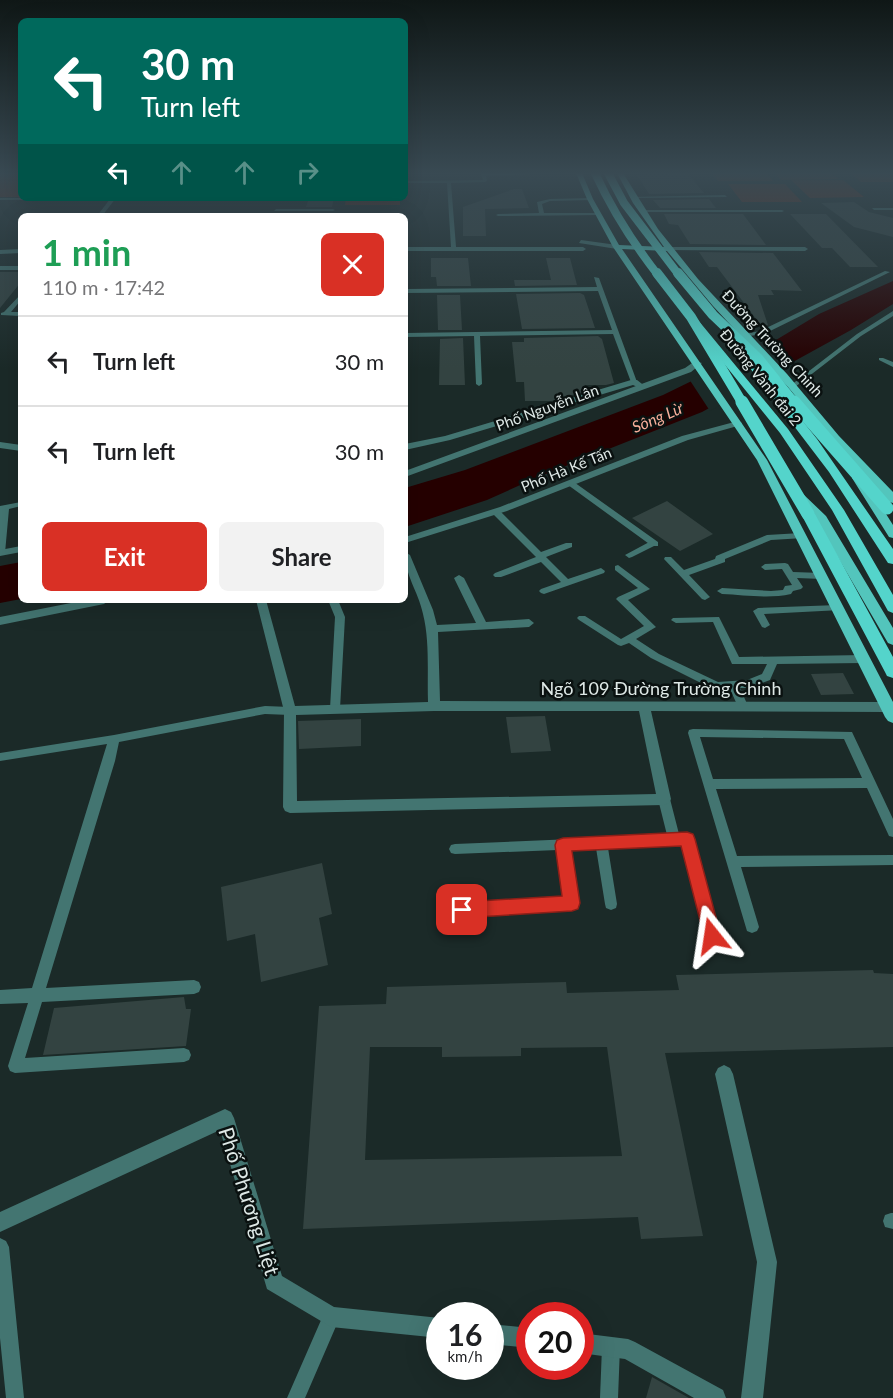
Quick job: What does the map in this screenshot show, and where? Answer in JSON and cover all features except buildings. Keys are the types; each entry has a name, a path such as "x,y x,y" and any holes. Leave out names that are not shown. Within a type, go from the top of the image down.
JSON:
{"highway":[{"name":"Đường Vành đai 2","path":"631,238 691,317 784,431 838,510 893,608"},
{"name":"Đường Vành đai 2","path":"650,238 807,431 863,509 893,560"},
{"path":"713,315 758,358 812,425 893,516"},
{"path":"691,317 808,514 893,672"}],"main road":[{"path":"612,238 762,460 890,712"},
{"name":"Đường Trường Chinh","path":"660,238 742,335 793,386 842,446 893,500"},
{"path":"617,247 667,249"},
{"name":"Đường Trường Chinh","path":"842,446 871,501 893,534"},
{"path":"762,460 820,516 891,633"}],"street":[{"path":"742,335 762,333 887,272"},
{"name":"Phố Nguyễn Lân","path":"408,473 642,387 698,363"},
{"path":"408,446 447,438 634,382 642,387"},
{"name":"Phố Hà Kế Tấn","path":"408,539 496,513 701,432 738,423"},
{"path":"0,445 18,448"},
{"path":"571,483 654,544"},
{"path":"0,553 18,550"},
{"path":"408,562 428,610 432,629 434,706"},
{"path":"459,578 483,626"},
{"path":"0,621 89,603"},
{"path":"262,603 290,711 290,807 664,799 644,707"},
{"path":"432,629 529,623"},
{"name":"Ngõ 109 Đường Trường Chinh","path":"290,711 434,706 743,706 890,712"},
{"path":"724,1074 767,1262 752,1398"},
{"name":"Phố Phương Liệt","path":"0,1222 225,1118 274,1282 331,1317 426,1327"},
{"path":"594,1345 628,1349 716,1398"}],"lane":[{"path":"453,238 454,246"},
{"path":"408,243 454,246"},
{"path":"408,249 454,246 617,247"},
{"path":"667,249 805,249"},
{"path":"0,252 18,251"},
{"path":"0,268 18,268"},
{"path":"596,278 634,382"},
{"path":"408,291 600,289"},
{"path":"3,314 18,300"},
{"path":"793,386 893,313"},
{"path":"408,335 615,332"},
{"path":"477,334 479,384"},
{"path":"881,359 893,365"},
{"path":"0,553 2,507 18,504"},
{"path":"496,513 567,582"},
{"path":"682,574 722,560 719,558 770,537 801,536"},
{"path":"498,575 569,544"},
{"path":"629,555 654,544"},
{"path":"668,559 705,597"},
{"path":"722,591 771,594 789,592 788,588 798,587 785,566 765,567"},
{"path":"582,618 621,643 651,627 621,599 645,588 618,568"},
{"path":"544,591 601,571"},
{"path":"790,575 822,576"},
{"path":"334,603 340,617 335,709"},
{"path":"765,625 758,611 838,608"},
{"path":"676,620 716,619 736,661 863,659"},
{"path":"629,639 655,656 717,686 748,684 766,676 774,660"},
{"path":"734,685 743,706"},
{"path":"0,757 114,739 266,710 290,711"},
{"path":"752,927 693,733 848,735 893,832"},
{"path":"114,739 110,761 15,1066 184,1055"},
{"path":"709,784 870,783"},
{"path":"664,799 674,840"},
{"path":"455,849 687,839 712,936"},
{"path":"601,843 612,904"},
{"path":"462,910 572,903 563,845"},
{"path":"733,862 893,860"},
{"path":"0,997 194,987"},
{"path":"0,1247 15,1398"},
{"path":"296,1398 331,1317"},
{"path":"609,1398 611,1347"}],"water":[{"name":"Sông Lừ","path":"893,281 893,304 851,330 702,412 538,477 487,500 408,526 408,487 465,470 663,395 776,340 819,314"},
{"path":"18,563 18,600 0,603 0,566"}],"pier":[{"path":"770,339 793,364 710,411 689,379"}],"route":[{"path":"462,910 572,903 563,845 687,839 712,936"}]}
